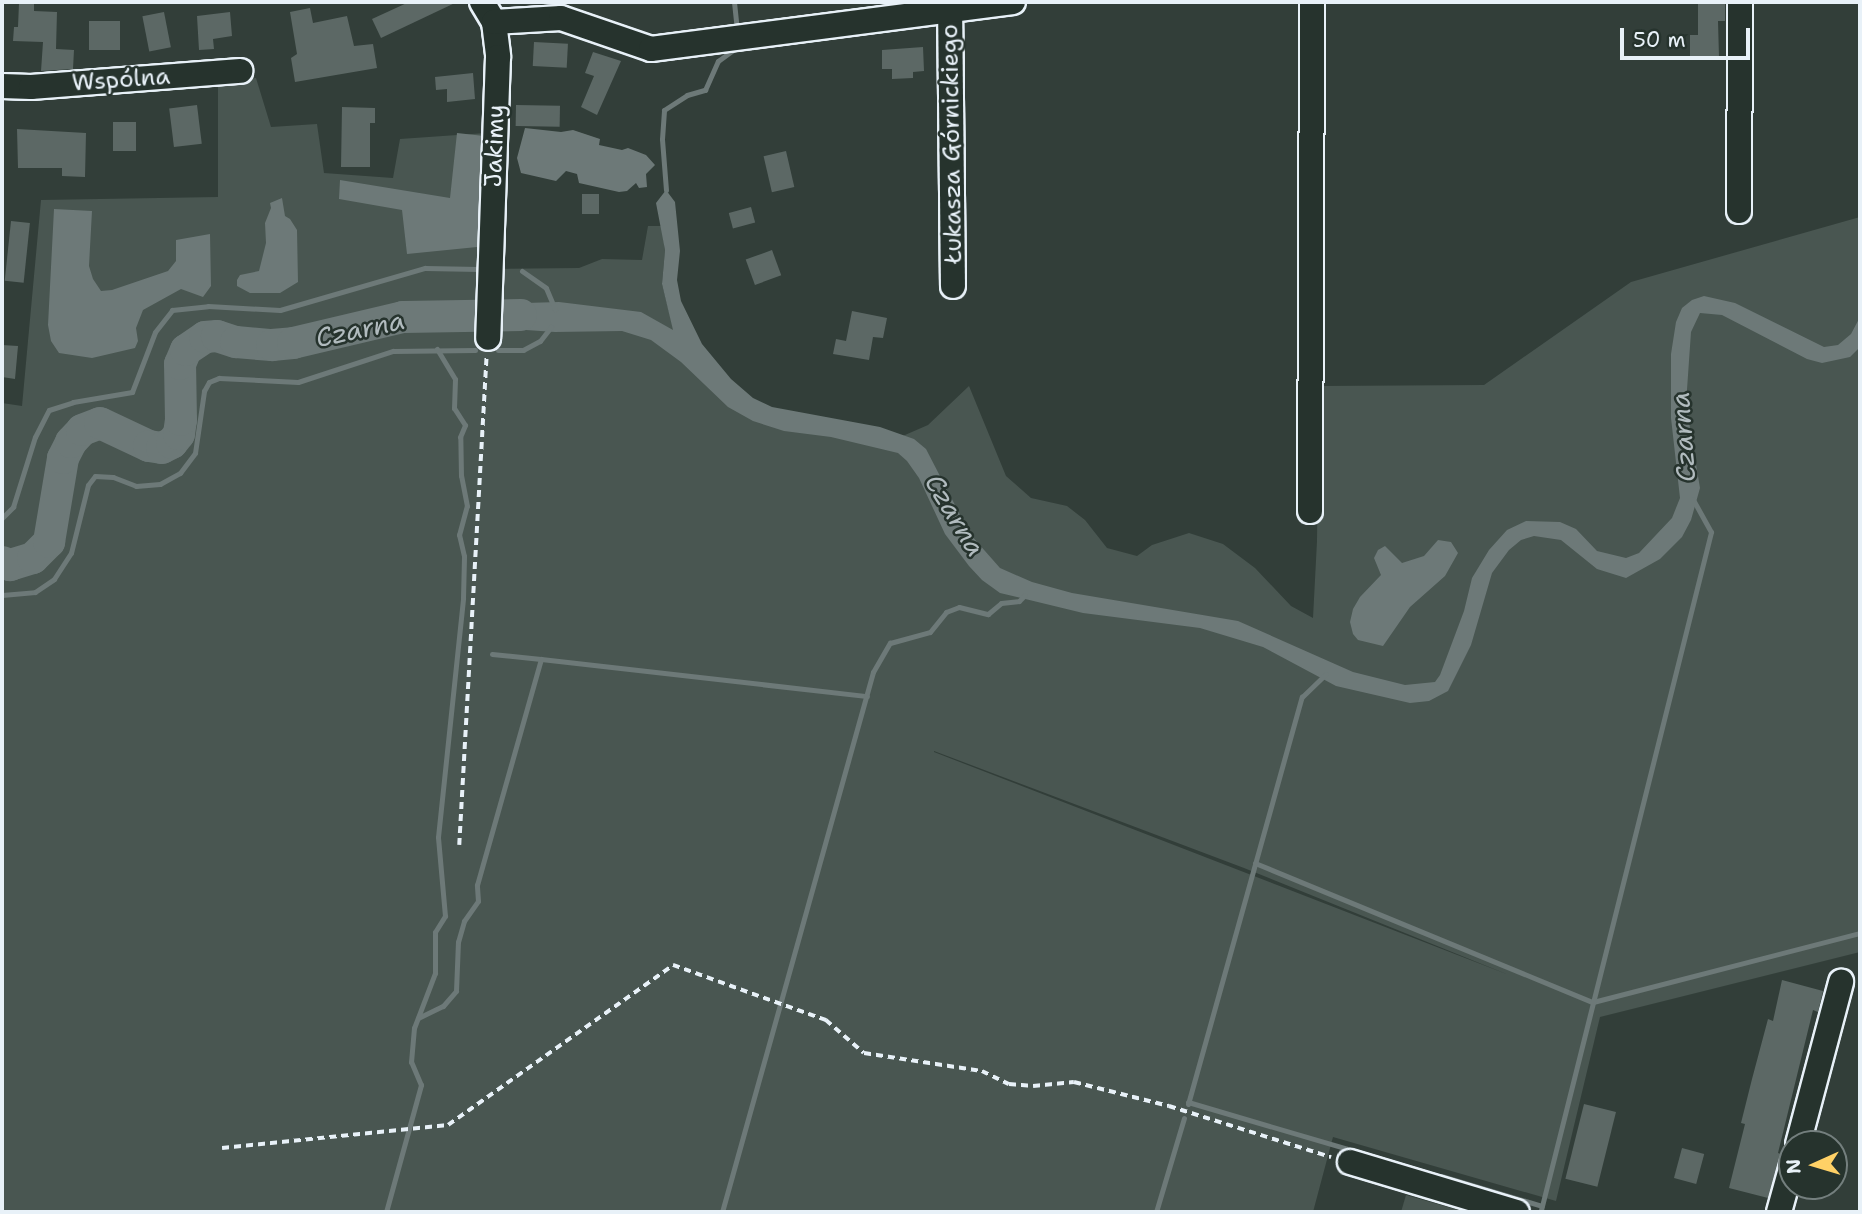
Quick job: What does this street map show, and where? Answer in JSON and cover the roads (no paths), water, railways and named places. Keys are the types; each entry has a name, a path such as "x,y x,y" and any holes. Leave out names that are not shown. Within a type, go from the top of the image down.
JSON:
{"street":[{"path":"488,12 561,18 651,49 950,6 1013,2"},
{"path":"1310,512 1312,2"},
{"path":"1739,211 1740,2"},
{"name":"Łukasza Górnickiego","path":"950,6 953,286"},
{"name":"Jakimy","path":"488,12 499,57 488,338"},
{"name":"Wspólna","path":"2,86 31,88 240,71"},
{"path":"1802,1130 1841,982"},
{"path":"1350,1163 1517,1212"}],"water":[{"path":"525,128 561,132 573,130 600,139 599,145 622,150 628,148 646,155 655,165 646,174 647,187 639,188 636,183 627,191 619,192 579,183 577,174 566,171 556,181 521,173 517,158"},
{"path":"457,133 484,136 477,247 407,254 402,210 339,199 340,180 450,198"},
{"path":"666,190 675,202 680,251 677,280 681,301 702,344 731,379 753,398 772,407 880,427 914,439 926,449 970,534 1000,568 1032,582 1072,593 1238,621 1353,672 1405,685 1435,682 1440,675 1464,611 1472,578 1489,550 1507,530 1526,521 1560,522 1576,529 1597,551 1626,558 1639,553 1672,518 1680,498 1671,418 1671,354 1676,322 1682,308 1692,300 1704,296 1735,303 1824,347 1838,345 1851,334 1860,317 1860,347 1850,357 1822,363 1807,359 1722,315 1700,313 1691,332 1686,404 1700,488 1691,520 1682,537 1660,559 1626,578 1597,569 1561,540 1534,536 1521,540 1509,550 1492,573 1471,645 1448,691 1429,701 1410,703 1336,686 1263,647 1200,628 1083,613 1000,593 982,580 945,534 919,478 898,453 831,437 784,431 753,421 728,407 681,362 651,340 622,331 555,332 496,328 496,304 559,302 641,312 673,330 662,284 665,250 656,203"},
{"path":"282,198 285,216 297,230 298,282 280,293 250,293 237,286 237,280 240,275 259,271 266,243 265,223 271,208 270,203"},
{"path":"54,209 92,211 89,266 101,291 112,290 168,271 176,261 176,240 210,234 211,286 203,297 181,289 143,310 136,328 138,341 135,348 92,358 59,353 51,341 48,325"},
{"path":"1438,540 1451,542 1458,553 1445,576 1410,607 1383,646 1358,640 1353,634 1350,622 1360,597 1381,575 1374,558 1378,550 1385,546 1402,563 1424,556"}],"waterway":[{"path":"734,2 737,29"},
{"path":"666,190 662,139 664,110 687,95 705,90 718,61 736,48"},
{"path":"2,518 13,507 35,437 49,410 73,402 132,392 155,332 172,310 208,306 280,310 425,268 479,269"},
{"path":"522,271 546,288 555,309"},
{"name":"Czarna","path":"2,562 10,565 33,558 49,542 63,458 71,442 82,430 100,423 149,446 162,448 172,443 179,434 181,420 180,364 186,350 205,337 217,336 236,342 272,345 293,343 403,317 521,315"},
{"path":"498,350 523,350 540,341 551,327"},
{"path":"386,1212 421,1085 411,1062 414,1028 435,973 435,932 445,916 438,837 463,598 464,556 459,535 467,506 461,476 460,437 465,425 454,408 455,379 437,349"},
{"path":"2,595 35,592 54,579 71,553 88,485 95,476 113,477 136,486 160,484 180,473 195,453 204,391 209,382 219,378 298,382 393,351 475,350"},
{"path":"1541,1210 1711,532 1693,500"},
{"path":"722,1212 873,672 890,643 930,632 946,612 959,607 988,614 1001,603 1019,601 1025,595"},
{"path":"492,654 541,659"},
{"path":"418,1018 443,1006 456,991 458,942 464,921 478,901 477,885 541,659 867,696"},
{"path":"1188,1104 1302,697 1326,674"},
{"path":"1255,863 1593,1002 1860,933"},
{"path":"1188,1102 1358,1152"},
{"path":"1156,1212 1184,1118"},
{"path":"1441,1176 1542,1206"}]}
